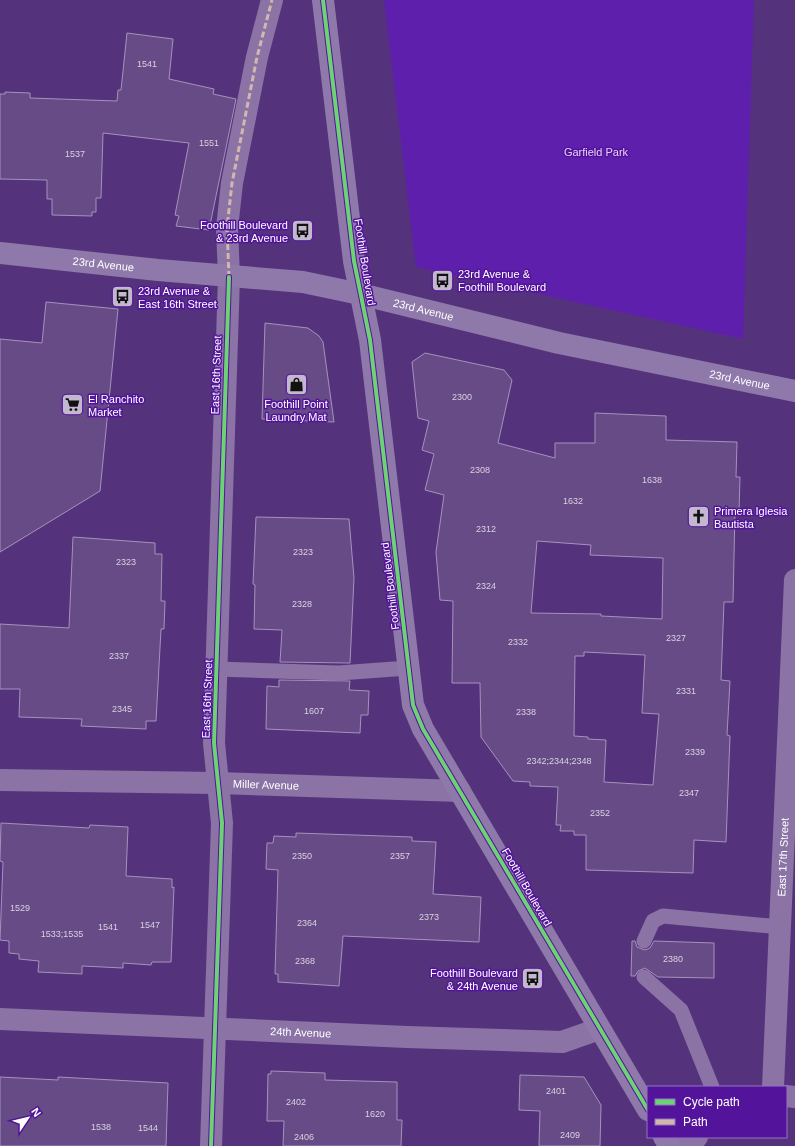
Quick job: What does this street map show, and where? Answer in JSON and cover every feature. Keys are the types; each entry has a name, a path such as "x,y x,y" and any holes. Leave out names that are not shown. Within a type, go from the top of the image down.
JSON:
{"main road":[{"name":"Foothill Boulevard","path":"323,0 353,257 370,340 413,705 423,729 647,1108"},
{"name":"23rd Avenue","path":"0,253 229,277 303,282 360,294 559,343 795,391"}],"street":[{"name":"East 16th Street","path":"211,1146 222,823 214,743 229,277 227,228 232,183 257,57 272,0"},
{"name":"East 17th Street","path":"773,1086 780,927 789,876 795,580"},
{"name":"Miller Avenue","path":"0,780 218,783 460,791"},
{"name":"24th Avenue","path":"0,1019 562,1042 599,1029"},
{"path":"686,1146 696,1138"}],"lane":[{"path":"216,669 339,672 408,668"},
{"path":"644,941 653,921 663,916 780,927"},
{"path":"644,977 681,1010 712,1086"}],"green space":[{"name":"Garfield Park","path":"384,0 754,0 743,339 416,267"}],"building":[{"path":"127,33 173,39 169,79 214,89 213,94 236,99 209,230 176,226 179,216 175,215 189,143 103,133 101,198 96,198 96,212 92,212 92,216 52,215 52,199 47,199 47,180 0,179 0,94 5,94 5,92 30,93 30,98 117,101 118,90 121,90"},
{"name":"El Ranchito Market","path":"46,302 118,309 100,491 0,552 0,339 42,343"},
{"name":"Foothill Point Laundry Mat","path":"265,323 308,328 319,336 323,342 334,422 262,419"},
{"path":"425,353 504,370 512,380 498,443 555,458 555,443 595,443 595,413 666,416 666,440 737,442 736,477 740,477 739,512 735,511 733,602 724,602 721,680 730,681 727,735 730,736 726,842 694,840 693,873 586,870 586,835 574,835 574,831 560,831 561,825 556,825 558,787 530,786 530,782 513,781 481,737 480,683 452,683 453,601 440,600 436,552 444,495 425,490 434,454 422,450 429,421 418,418 412,362","holes":["537,541 591,545 590,555 663,558 662,619 601,616 601,614 531,613","584,652 645,655 642,713 659,714 653,785 604,782 606,740 588,739 588,737 574,736 575,656 584,656"]},
{"path":"256,517 349,519 354,578 350,663 280,662 282,630 254,629 255,585 253,584"},
{"path":"73,537 155,543 155,554 162,554 161,601 165,601 164,629 161,629 156,721 146,721 146,729 81,726 82,719 19,717 20,689 0,689 0,624 69,628"},
{"path":"279,680 350,681 349,690 369,691 368,715 361,715 360,733 266,729 267,686 279,687"},
{"path":"1,823 89,828 90,825 128,827 126,876 172,879 172,888 174,887 171,962 152,962 151,965 123,963 123,968 82,966 82,974 38,972 39,961 19,959 19,954 9,953 9,941 0,940 3,862 0,861"},
{"path":"296,833 412,837 412,841 436,842 433,894 481,897 479,942 343,936 339,986 278,982 278,974 275,974 278,870 266,869 267,843 273,843 274,836 296,837"},
{"path":"632,941 635,941 637,947 645,950 650,948 654,941 714,943 714,978 658,977 645,968 638,971 635,976 631,976"},
{"path":"271,1071 325,1073 325,1080 397,1082 397,1120 402,1120 401,1146 283,1146 284,1121 267,1121 268,1074 271,1074"},
{"path":"520,1075 584,1077 601,1105 600,1146 539,1146 540,1111 519,1110"},
{"path":"0,1077 58,1080 58,1077 168,1083 166,1146 0,1146"}],"marked path":[{"path":"229,277 227,228 232,183 257,57 272,0"}],"cycle path":[{"path":"323,0 354,261 370,340 413,705 423,729 647,1108"},
{"path":"211,1146 222,823 214,743 229,277"}],"place":[{"name":"Foothill Boulevard & 23rd Avenue","path":"303,231"},
{"name":"23rd Avenue & Foothill Boulevard","path":"443,280"},
{"name":"23rd Avenue & East 16th Street","path":"122,297"},
{"name":"Foothill Point Laundry Mat","path":"296,384"},
{"name":"El Ranchito Market","path":"72,405"},
{"name":"Primera Iglesia Bautista","path":"699,517"},
{"name":"Foothill Boulevard & 24th Avenue","path":"533,979"}]}
